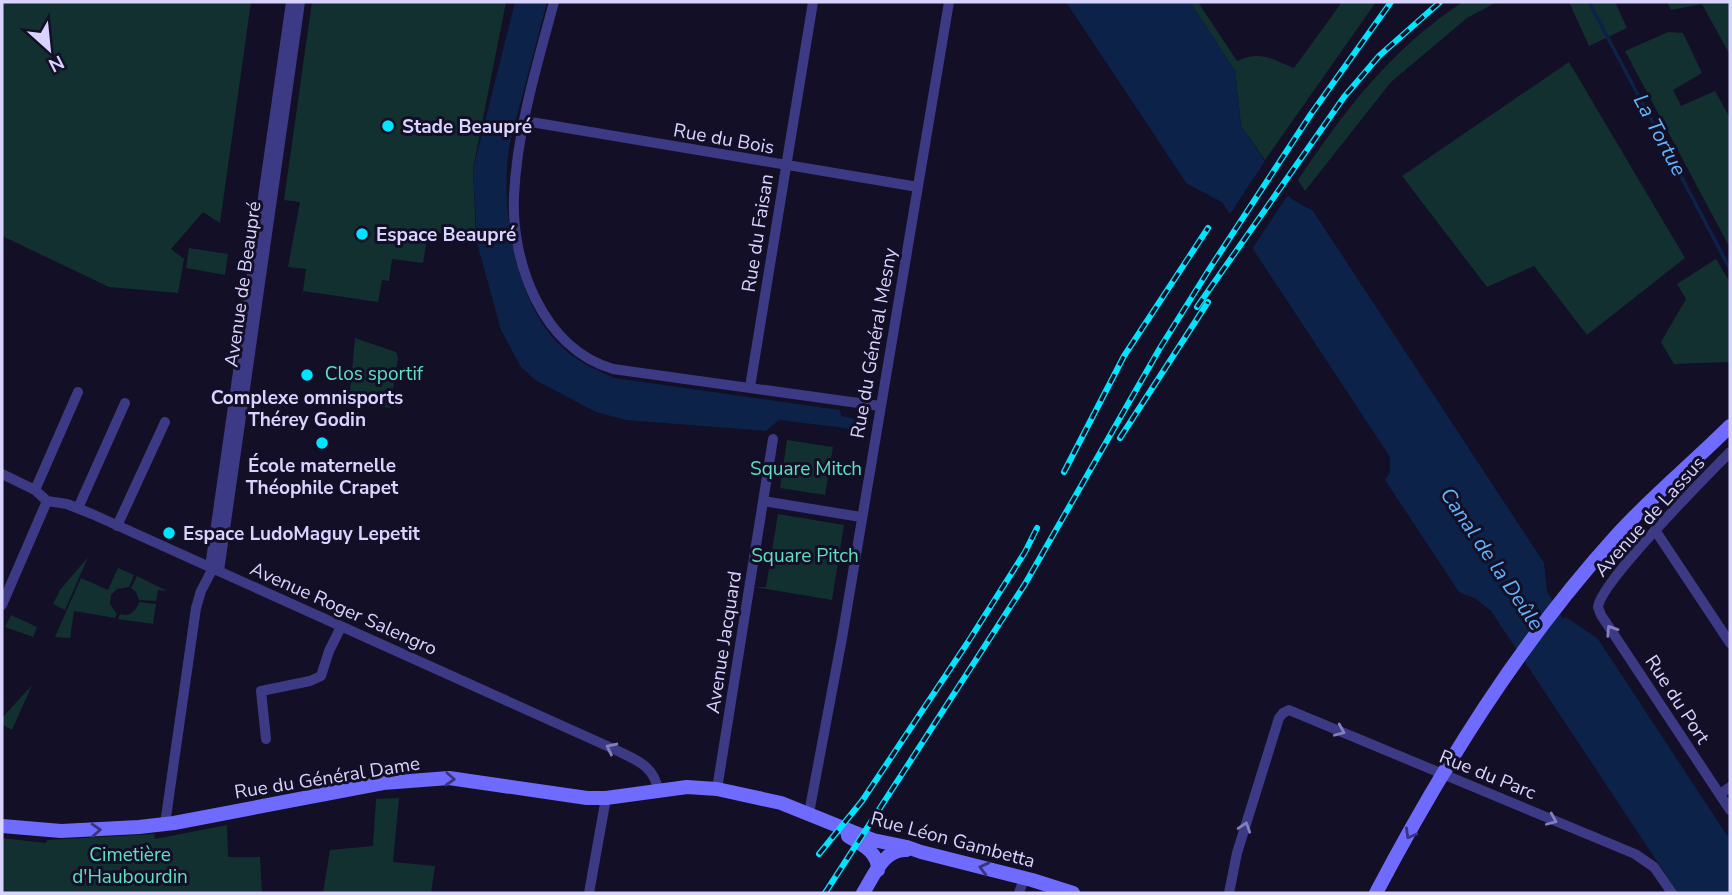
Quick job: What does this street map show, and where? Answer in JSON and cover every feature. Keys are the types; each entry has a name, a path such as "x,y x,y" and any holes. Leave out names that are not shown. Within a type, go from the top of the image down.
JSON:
{"street":[{"name":"Avenue de Beaupré","path":"214,569 291,2"},
{"name":"Avenue de Beaupré","path":"214,569 300,2"},
{"path":"554,2 525,121 515,184 515,225 526,278 548,323 567,342 607,367 880,406"},
{"name":"Rue du Faisan","path":"750,387 813,2"},
{"name":"Rue du Général Mesny","path":"815,816 826,730 861,517 949,2"},
{"name":"Rue du Bois","path":"525,121 918,187"},
{"path":"36,490 78,392"},
{"path":"78,508 125,403"},
{"path":"117,526 165,422"},
{"path":"1377,893 1482,709 1504,678 1576,583 1632,519 1730,426"},
{"path":"1710,446 1730,431"},
{"name":"Avenue Jacquard","path":"717,789 773,439"},
{"name":"Avenue de Lassus","path":"1598,607 1603,593 1655,530 1730,452"},
{"path":"2,474 36,490 47,501 2,605"},
{"name":"Avenue Roger Salengro","path":"47,501 78,508 583,734 642,763 654,775 658,791"},
{"path":"763,501 861,517"},
{"path":"1655,530 1730,643"},
{"path":"165,824 196,608 201,591 214,569"},
{"name":"Rue du Port","path":"1598,607 1730,810"},
{"path":"266,739 261,691 310,681 321,676 341,627"},
{"name":"Rue du Parc","path":"1229,893 1237,853 1279,718 1285,711 1293,711 1635,854 1654,867 1672,893"},
{"name":"Rue du Général Dame","path":"2,826 70,831 165,824 368,786 428,779 464,780 581,797 606,798 693,787 717,789 762,798 815,816"},
{"path":"1720,794 1730,788"},
{"path":"589,893 606,798"},
{"name":"Rue Léon Gambetta","path":"815,816 873,840 1073,893"},
{"name":"Rue Léon Gambetta","path":"815,816 873,853 878,870"},
{"path":"863,893 892,851 902,849 921,852"},
{"path":"1019,893 1024,878"}],"green space":[{"path":"2,2 251,2 220,223 203,212 171,249 184,259 178,293 109,287 2,236"},
{"name":"Stade Beaupré","path":"312,2 506,2 473,169 476,237 428,232 423,263 392,259 389,281 382,280 378,302 303,291 306,269 288,267 300,202 284,200"},
{"path":"1190,2 1198,2 1237,61 1260,56 1294,68 1342,2 1376,2 1265,160 1241,126 1235,71"},
{"path":"1463,2 1497,2 1467,18 1391,82 1305,191 1298,180 1371,82 1437,20"},
{"path":"1569,2 1615,2 1627,28 1589,46"},
{"path":"1667,2 1730,2 1730,55 1702,4 1671,10"},
{"path":"1668,32 1683,33 1702,73 1673,90 1681,106 1715,91 1730,118 1730,248 1625,51"},
{"path":"1569,62 1685,258 1587,335 1534,266 1487,287 1402,176"},
{"path":"189,248 228,254 225,275 186,268"},
{"path":"1716,259 1730,283 1730,362 1674,364 1661,342 1686,299 1677,284"},
{"name":"Clos sportif","path":"355,338 396,352 398,358 390,408 349,402"},
{"name":"Square Mitch","path":"787,440 833,447 825,495 780,488"},
{"name":"Square Pitch","path":"778,514 844,525 832,600 755,587 766,587"},
{"path":"88,557 65,610 53,604 60,590"},
{"path":"118,568 134,575 129,587 117,589 111,595 110,604 117,614 115,618 74,611 70,638 55,637 81,578 108,590"},
{"path":"137,576 167,591 158,590 156,601 139,600 131,588"},
{"path":"139,602 156,604 153,624 118,619 120,614 132,613"},
{"path":"11,615 37,627 33,637 5,627"},
{"path":"32,685 12,730 2,724 2,718"},
{"path":"399,798 393,862 435,866 431,893 323,893 330,850 373,846 376,799"},
{"name":"Cimetière d'Haubourdin","path":"227,825 228,857 260,857 262,893 2,893 2,838 46,843 47,840 154,834 155,839"}],"water":[{"path":"515,2 547,2 509,148 507,172 509,225 514,253 532,304 545,327 572,356 615,378 840,410 841,416 859,420 855,431 779,420 766,431 626,420 596,412 535,380 521,367 501,330 477,243 473,169"},
{"name":"Canal de la Deûle","path":"1066,2 1190,2 1235,71 1241,126 1290,198 1313,211 1544,563 1547,591 1563,619 1566,617 1598,639 1730,840 1730,893 1678,893 1491,611 1476,599 1459,592 1385,480 1390,472 1390,457 1222,202 1187,184"}],"pier":[{"path":"1267,158 1290,192 1250,252 1228,217"}],"waterway":[{"name":"La Tortue","path":"1589,2 1730,269"}],"railway":[{"path":"825,893 1025,584 1160,348 1210,268 1311,114 1391,2"},
{"path":"1197,307 1344,97 1379,56 1440,2"},
{"path":"1064,472 1124,356 1208,228"},
{"path":"1120,438 1208,302"},
{"path":"819,854 862,801 968,642 1025,552 1037,528"}],"place":[{"name":"Stade Beaupré","path":"388,126"},
{"name":"Espace Beaupré","path":"362,234"},
{"name":"Complexe omnisports Thérey Godin","path":"307,375"},
{"name":"École maternelle Théophile Crapet","path":"322,443"},
{"name":"Espace LudoMaguy Lepetit","path":"169,533"}]}
